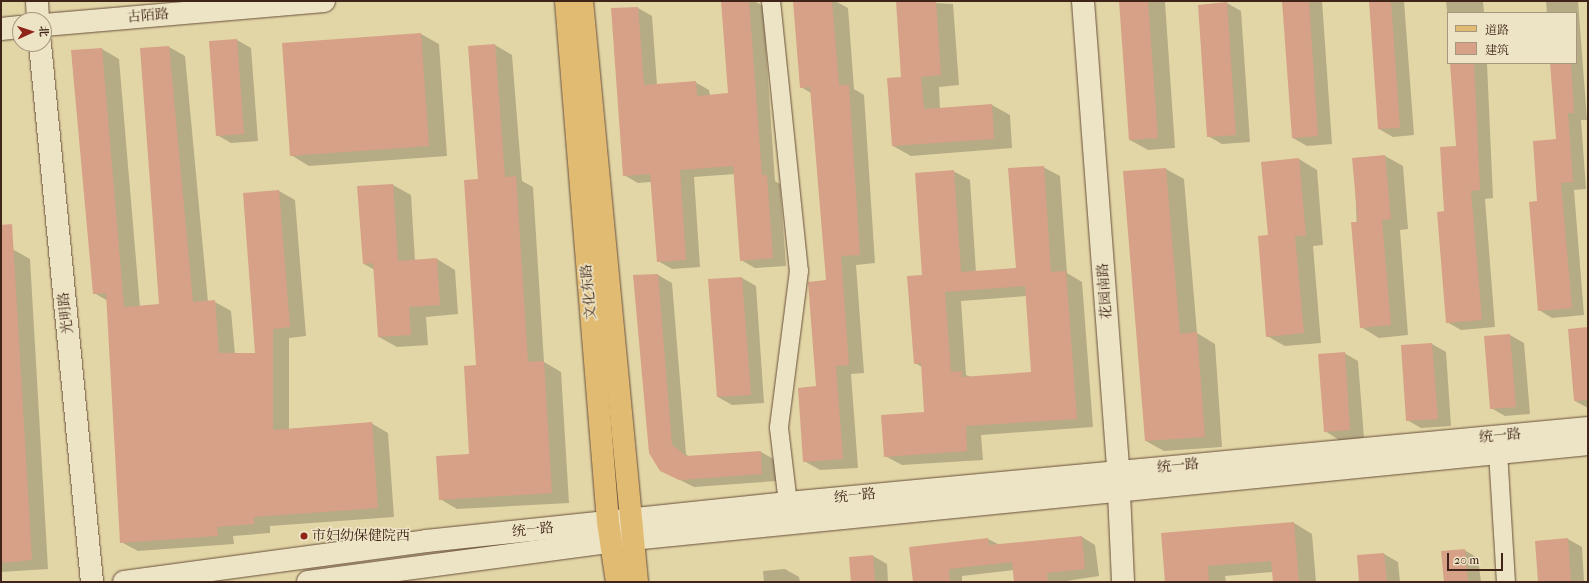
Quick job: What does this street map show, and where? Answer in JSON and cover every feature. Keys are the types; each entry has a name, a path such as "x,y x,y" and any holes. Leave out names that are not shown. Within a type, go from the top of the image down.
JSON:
{"main road":[{"path":"37,1 38,12"},
{"name":"古陌路","path":"52,24 324,1"},
{"name":"文化东路","path":"566,1 620,531 617,582"},
{"path":"582,1 620,531 637,582"},
{"name":"花园南路","path":"1083,1 1119,480 1123,582"},
{"path":"1,29 12,28"},
{"name":"光明路","path":"41,52 92,582"},
{"name":"统一路","path":"124,582 426,541 620,531 1119,480 1588,428"},
{"name":"统一路","path":"308,582 788,503 1119,480 1588,444"}],"street":[{"path":"771,1 799,271 779,428 788,503"},
{"path":"1498,452 1506,582"}],"building":[{"path":"721,1 749,1 762,175 767,175 773,258 740,261 733,166 680,170 686,260 657,262 650,174 623,176 611,8 638,7 644,85 696,81 697,96 728,93"},
{"path":"793,1 832,1 839,85 849,85 860,255 841,256 849,365 836,366 843,459 803,462 798,388 816,386 808,282 826,280 810,87 800,88"},
{"path":"896,1 936,1 941,75 921,77 924,109 992,104 994,139 892,146 887,78 901,77"},
{"path":"1119,1 1148,1 1158,138 1129,140"},
{"path":"1282,1 1309,1 1318,136 1292,138"},
{"path":"1369,1 1391,1 1400,128 1378,129"},
{"path":"1227,2 1236,135 1207,137 1198,5"},
{"path":"421,33 429,146 290,156 282,43"},
{"path":"237,39 244,134 216,136 209,41"},
{"path":"495,44 505,177 516,176 528,362 544,361 552,493 439,500 436,456 469,454 464,366 476,365 464,180 478,179 468,46"},
{"path":"169,46 193,302 215,300 219,353 255,353 243,193 279,190 290,327 273,329 273,430 372,422 378,508 254,517 254,524 217,527 218,536 120,543 106,293 93,294 71,50 102,48 124,307 159,304 140,48"},
{"path":"1450,64 1474,64 1480,190 1471,191 1482,320 1446,323 1437,212 1444,211 1440,147 1456,146"},
{"path":"1550,64 1571,64 1574,113 1568,113 1573,182 1561,183 1572,308 1538,311 1529,202 1537,201 1533,141 1556,139"},
{"path":"1385,155 1391,219 1382,220 1391,325 1360,328 1351,222 1358,222 1352,158"},
{"path":"1299,158 1306,236 1295,236 1304,333 1266,337 1258,236 1268,235 1261,162"},
{"path":"1044,166 1051,272 1066,271 1077,419 966,426 967,451 884,457 881,415 924,412 921,363 914,364 907,276 922,275 915,173 954,170 961,272 1016,268 1008,168","holes":["1025,286 1031,372 962,377 962,371 951,372 945,292"]},
{"path":"1166,168 1180,334 1197,332 1205,437 1145,441 1123,171"},
{"path":"393,184 398,261 437,258 440,305 409,307 411,335 378,337 373,263 363,264 357,186"},
{"path":"12,224 32,560 1,563 1,225"},
{"path":"658,274 672,445 686,456 761,451 762,474 679,480 660,471 649,453 633,275"},
{"path":"742,277 751,395 717,397 708,279"},
{"path":"1588,327 1588,400 1574,401 1568,329"},
{"path":"1510,334 1516,407 1490,409 1484,336"},
{"path":"1432,343 1438,419 1406,421 1401,345"},
{"path":"1345,352 1350,430 1324,432 1318,354"},
{"path":"1294,522 1299,582 1273,582 1271,561 1208,566 1209,582 1165,582 1161,533"},
{"path":"1082,536 1085,569 1047,573 1048,582 1014,582 1012,562 949,569 950,582 913,582 909,547 988,538 989,545"},
{"path":"1568,538 1571,582 1538,582 1535,541"},
{"path":"1465,549 1468,582 1444,582 1441,551"},
{"path":"1384,553 1387,582 1359,582 1357,555"},
{"path":"873,555 875,582 851,582 849,557"}],"place":[{"name":"市妇幼保健院西","path":"304,536"}]}
